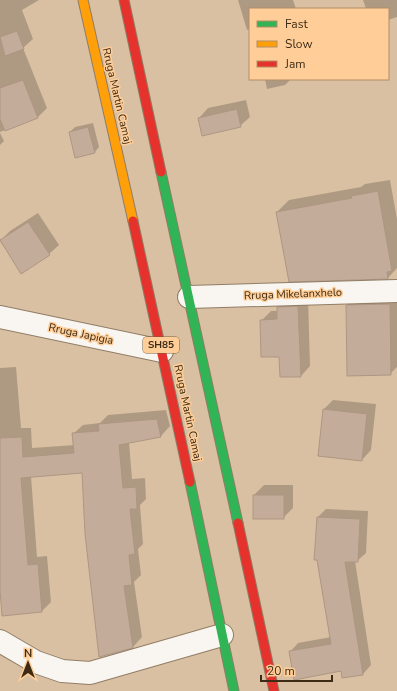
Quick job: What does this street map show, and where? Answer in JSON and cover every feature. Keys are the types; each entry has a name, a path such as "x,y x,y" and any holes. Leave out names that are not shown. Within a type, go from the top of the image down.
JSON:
{"highway":[{"name":"Rruga Martin Camaj","path":"83,0 162,351 234,691"},
{"path":"124,0 274,691"}],"street":[{"name":"Rruga Mikelanxhelo","path":"189,297 397,291"},
{"name":"Rruga Japigia","path":"0,317 162,351"},
{"path":"0,641 36,662 62,671 90,673 222,635"}],"building":[{"path":"17,31 24,49 5,56 0,37"},
{"path":"23,80 38,118 5,131 0,119 0,88"},
{"path":"237,109 241,127 202,136 198,118"},
{"path":"88,127 95,153 75,158 69,132"},
{"path":"378,191 392,271 387,272 388,279 289,282 276,212 352,198 351,196"},
{"path":"28,222 50,255 21,274 0,240"},
{"path":"390,304 391,375 347,376 346,305"},
{"path":"298,306 301,377 280,377 279,357 261,357 260,320 277,319 277,307"},
{"path":"323,409 367,414 362,461 318,456"},
{"path":"157,419 161,437 119,445 123,488 136,487 137,509 130,509 135,554 129,555 132,585 124,586 133,648 99,657 85,534 82,473 21,478 28,565 38,564 42,612 2,616 0,590 0,438 22,437 23,457 74,453 72,433 99,431 98,424"},
{"path":"253,495 284,495 284,519 253,519"},
{"path":"317,517 360,519 358,562 345,562 363,675 342,678 341,671 294,680 289,651 331,644 317,560 314,560"}],"traffic: fast":[{"path":"161,172 238,523"},
{"path":"190,482 234,691"}],"traffic: slow":[{"path":"83,0 133,221"}],"traffic: jam":[{"path":"124,0 161,172"},
{"path":"133,221 190,482"},
{"path":"238,523 274,691"}]}
